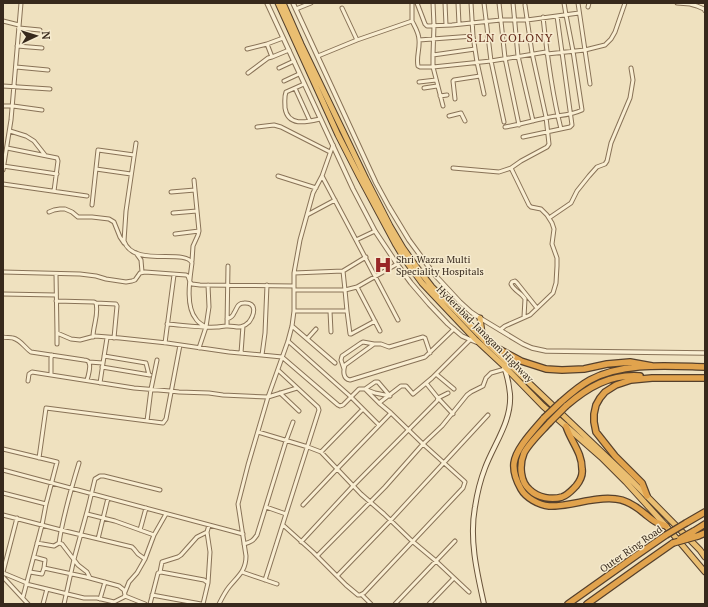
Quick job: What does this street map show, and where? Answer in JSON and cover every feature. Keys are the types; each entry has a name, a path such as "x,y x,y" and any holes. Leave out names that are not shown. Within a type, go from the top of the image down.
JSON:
{"highway":[{"name":"Hyderabad-Janagam Highway","path":"278,3 338,135 359,176 396,245 422,283 447,311 483,341 628,477 700,550 705,557"},
{"name":"Hyderabad-Janagam Highway","path":"283,3 301,44 366,179 390,226 418,269 483,341 504,368 626,482 705,572"},
{"path":"480,318 483,341 521,361 546,369 584,369 607,364 630,362 652,366"},
{"path":"566,426 569,435 576,445 581,457 583,471 579,482 572,491 562,497 550,498 538,496 530,490 523,480 521,466 525,453 577,388 591,379 613,370 631,367 705,367"},
{"path":"666,526 657,522 634,506 617,499 588,501 563,506 547,506 533,501 523,493 516,480 514,464 520,449 544,418 563,404 596,384 614,378 629,376 652,378 705,378"},
{"path":"647,496 642,483 602,441 596,432 594,418 596,405 605,392 616,385 631,380 652,378"},
{"name":"Outer Ring Road","path":"568,604 666,535 705,512"},
{"name":"Outer Ring Road","path":"587,604 643,564 705,524"},
{"path":"673,544 705,533"}],"main road":[{"path":"484,604 472,531 474,508 479,485 505,424 509,407 510,394 504,368"}],"street":[{"path":"3,170 5,150 10,131 21,3"},
{"path":"267,3 323,127 375,231 397,264 429,304 462,336 483,341"},
{"path":"293,3 376,183 389,207 409,240 434,274 471,312 523,344 532,348 546,351 705,353"},
{"path":"296,9 311,3"},
{"path":"412,3 412,21 419,40 417,61 418,66 420,67 491,61 532,53 561,53 605,45 611,39 625,3"},
{"path":"416,3 427,26 515,19 527,20 579,14"},
{"path":"433,3 433,67 443,106"},
{"path":"445,3 446,25"},
{"path":"458,3 459,24"},
{"path":"471,3 473,36 484,94"},
{"path":"484,3 491,61 504,122"},
{"path":"499,3 505,58 519,125"},
{"path":"513,3 518,56 533,120"},
{"path":"505,127 519,125 533,120 570,114 582,109 564,3"},
{"path":"578,3 590,84"},
{"path":"677,3 690,4 705,8"},
{"path":"453,168 499,172 511,168 549,145 549,132 532,53 525,5"},
{"path":"342,8 357,40"},
{"path":"523,137 572,126 557,16"},
{"path":"543,18 546,53 561,129"},
{"path":"3,21 19,27 40,30"},
{"path":"318,56 357,40 412,21"},
{"path":"419,40 473,36"},
{"path":"247,49 283,38"},
{"path":"267,44 272,57"},
{"path":"17,46 42,48"},
{"path":"433,55 475,49"},
{"path":"248,73 268,58 289,50"},
{"path":"279,68 294,61"},
{"path":"16,67 48,70"},
{"path":"549,218 570,203 589,176 597,167 605,164 607,161 611,143 630,98 633,80 631,68"},
{"path":"284,81 299,74"},
{"path":"455,99 454,80 480,76"},
{"path":"419,82 436,80"},
{"path":"304,84 285,93 286,112 292,120 302,122 320,119"},
{"path":"3,86 50,89"},
{"path":"424,88 437,86"},
{"path":"295,88 310,121"},
{"path":"440,96 447,95"},
{"path":"3,106 42,110"},
{"path":"449,116 461,113 465,121"},
{"path":"257,127 274,125 281,127 330,152"},
{"path":"10,131 26,136 34,141 46,156"},
{"path":"125,245 126,211 136,143"},
{"path":"219,604 228,588 242,572 246,563 238,504 268,397 292,326 294,311 294,273 300,240 313,193 322,176 333,145"},
{"path":"5,150 57,158 57,174 54,191"},
{"path":"92,205 98,150 134,155"},
{"path":"3,166 57,174"},
{"path":"500,330 505,326 530,315 553,293 556,283 557,266 552,244 554,229 547,214 541,209 531,207 529,205 511,168"},
{"path":"96,169 131,174"},
{"path":"278,176 316,188"},
{"path":"322,176 398,320"},
{"path":"194,180 199,231 194,246 192,260 190,306 192,314 196,320 206,327"},
{"path":"3,184 87,196"},
{"path":"171,192 195,190"},
{"path":"307,215 335,200"},
{"path":"49,212 65,209 78,217 109,219 114,222 120,237 129,250 147,256 184,257 192,260"},
{"path":"173,213 197,211"},
{"path":"175,234 199,231"},
{"path":"356,240 375,231"},
{"path":"136,253 140,260 142,272"},
{"path":"294,273 343,271 366,257"},
{"path":"294,290 345,290 357,287 397,264"},
{"path":"227,326 228,266"},
{"path":"343,271 349,333 351,334 375,321"},
{"path":"3,272 96,276 126,282 135,280 142,272 186,275 192,284 294,286"},
{"path":"56,274 57,344"},
{"path":"165,343 174,274"},
{"path":"524,317 525,299 513,287 511,284 512,282 514,281 517,283 537,308"},
{"path":"199,348 206,327 209,307 208,285"},
{"path":"262,355 265,333 267,286"},
{"path":"357,287 380,331"},
{"path":"3,294 56,295"},
{"path":"56,301 116,304 114,338"},
{"path":"167,324 206,327 243,326 249,321 254,313 254,309 250,303 242,302 238,305 234,313 227,319"},
{"path":"93,337 93,329 97,312 96,303"},
{"path":"294,311 347,311"},
{"path":"330,311 330,332"},
{"path":"241,353 243,326"},
{"path":"292,326 335,363"},
{"path":"307,339 316,329"},
{"path":"430,353 424,337 389,346 363,342 342,356 345,378 350,380 425,357 430,353 454,329"},
{"path":"56,332 71,339 80,340 93,337 114,338 282,357 338,406 342,406 359,389 365,389 390,396"},
{"path":"3,337 19,340 27,350 31,352 84,360 151,376"},
{"path":"100,382 107,338"},
{"path":"379,403 403,385 406,386 413,394 436,374 471,339"},
{"path":"288,341 351,397 379,425"},
{"path":"344,369 345,365 374,344"},
{"path":"39,458 46,408 164,423 180,345"},
{"path":"51,375 52,355"},
{"path":"104,356 146,363 151,376 147,420"},
{"path":"151,376 157,360"},
{"path":"87,380 90,366 89,362"},
{"path":"317,556 386,487 423,444 453,414 467,395 483,386 486,378 491,373 504,368"},
{"path":"265,580 319,410 318,407 278,370"},
{"path":"28,381 29,374 32,372 134,388 268,397 297,388"},
{"path":"436,374 454,389"},
{"path":"365,389 375,382 378,382 390,396"},
{"path":"426,383 453,414"},
{"path":"362,595 463,488 465,482 365,389"},
{"path":"301,542 353,486 437,401 438,398 448,392"},
{"path":"280,393 299,411"},
{"path":"321,452 363,409"},
{"path":"303,505 391,413"},
{"path":"337,576 488,415"},
{"path":"244,544 254,541 257,535 293,422"},
{"path":"258,432 321,452 353,486 469,592"},
{"path":"3,449 57,462 23,597"},
{"path":"59,544 71,489 79,463"},
{"path":"3,470 243,534"},
{"path":"64,604 70,574 95,479 100,476 160,490"},
{"path":"3,494 46,504"},
{"path":"98,539 108,498"},
{"path":"266,507 286,514"},
{"path":"140,530 146,508"},
{"path":"86,514 154,534"},
{"path":"17,518 3,572 27,583 47,589 84,598 100,598 114,602 118,601 125,594 129,582 137,573 146,558 154,534 166,514"},
{"path":"3,515 132,547 138,554 146,558"},
{"path":"152,595 202,604 208,583 210,552 207,532 208,525"},
{"path":"283,525 346,585 358,595 362,595 371,604"},
{"path":"150,604 162,562 178,558 197,537 207,532"},
{"path":"395,604 455,541"},
{"path":"37,543 54,546 62,544 78,565 87,572 91,578"},
{"path":"30,572 42,574 44,568 45,560 34,557"},
{"path":"44,568 91,578 119,586 125,594 145,604"},
{"path":"160,572 204,580 208,583"},
{"path":"242,572 277,584"},
{"path":"3,577 28,604"},
{"path":"429,604 454,578"},
{"path":"100,598 105,582"},
{"path":"43,604 47,589"},
{"path":"83,604 84,598"}],"place":[{"name":"Shri Wazra Multi Speciality Hospitals","path":"383,265"}],"district":[{"name":"S.LN COLONY","path":"510,37"}]}
